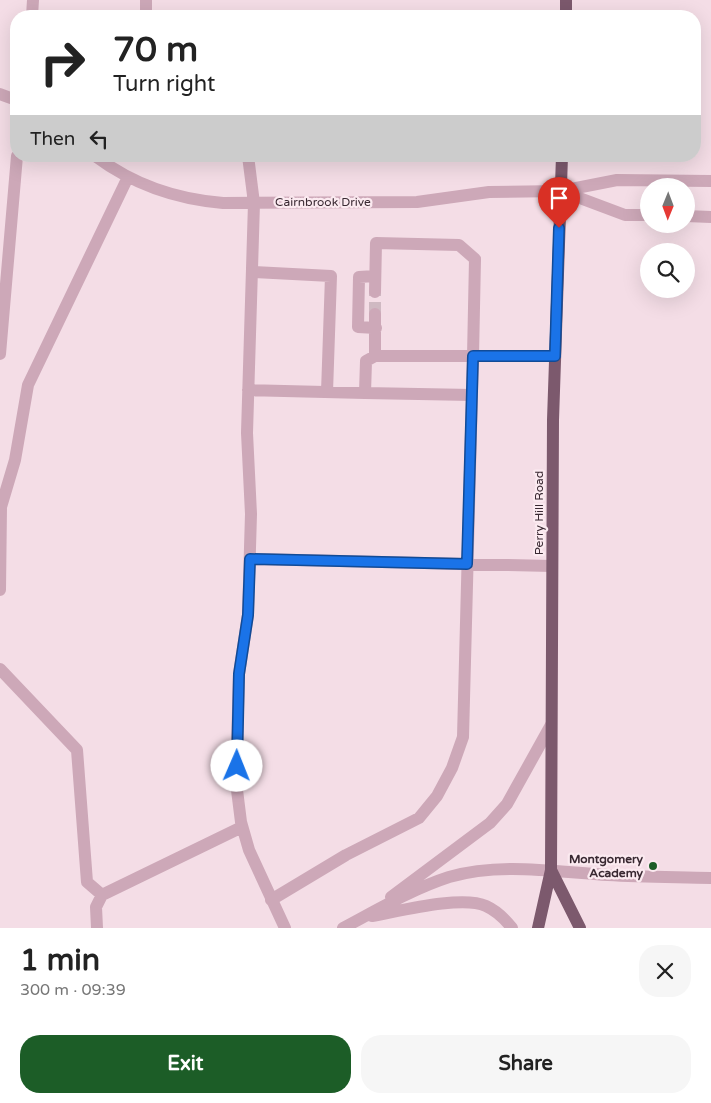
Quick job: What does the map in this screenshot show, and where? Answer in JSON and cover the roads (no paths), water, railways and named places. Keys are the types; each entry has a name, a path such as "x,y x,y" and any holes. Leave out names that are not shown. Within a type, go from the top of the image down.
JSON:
{"main road":[{"name":"Perry Hill Road","path":"538,928 551,870 555,356 562,162"},
{"name":"Perry Hill Road","path":"551,870 580,928"}],"street":[{"path":"0,354 16,162"},
{"name":"Cairnbrook Drive","path":"105,162 128,177 166,193 200,201 417,202 489,192 560,191"},
{"path":"249,162 254,202 248,390 250,559 248,615 239,674 236,782 242,827 248,850 285,928"},
{"path":"0,590 2,508 15,460 28,385 128,177"},
{"path":"560,191 617,180 711,181"},
{"path":"560,191 625,215 640,215"},
{"path":"695,216 711,217"},
{"path":"271,900 346,855 419,818 437,796 452,768 462,740 475,259 459,245 376,243 376,292"},
{"path":"252,272 331,276 327,392"},
{"path":"376,276 359,277 358,327 376,328"},
{"path":"375,314 375,356"},
{"path":"365,393 366,362 375,356 555,356"},
{"path":"248,390 472,395"},
{"path":"250,559 552,566"},
{"path":"0,669 77,750 87,882 102,895"},
{"path":"362,917 490,824 507,804 551,725"},
{"path":"97,928 96,907 102,895 242,827"},
{"path":"343,928 394,901 450,877 493,871 551,870 609,875 711,878"},
{"path":"362,917 454,902 472,902 492,910 505,918 512,928"}],"tunnel":[{"path":"375,292 375,314"}],"place":[{"name":"Montgomery Academy","path":"653,866"}]}
